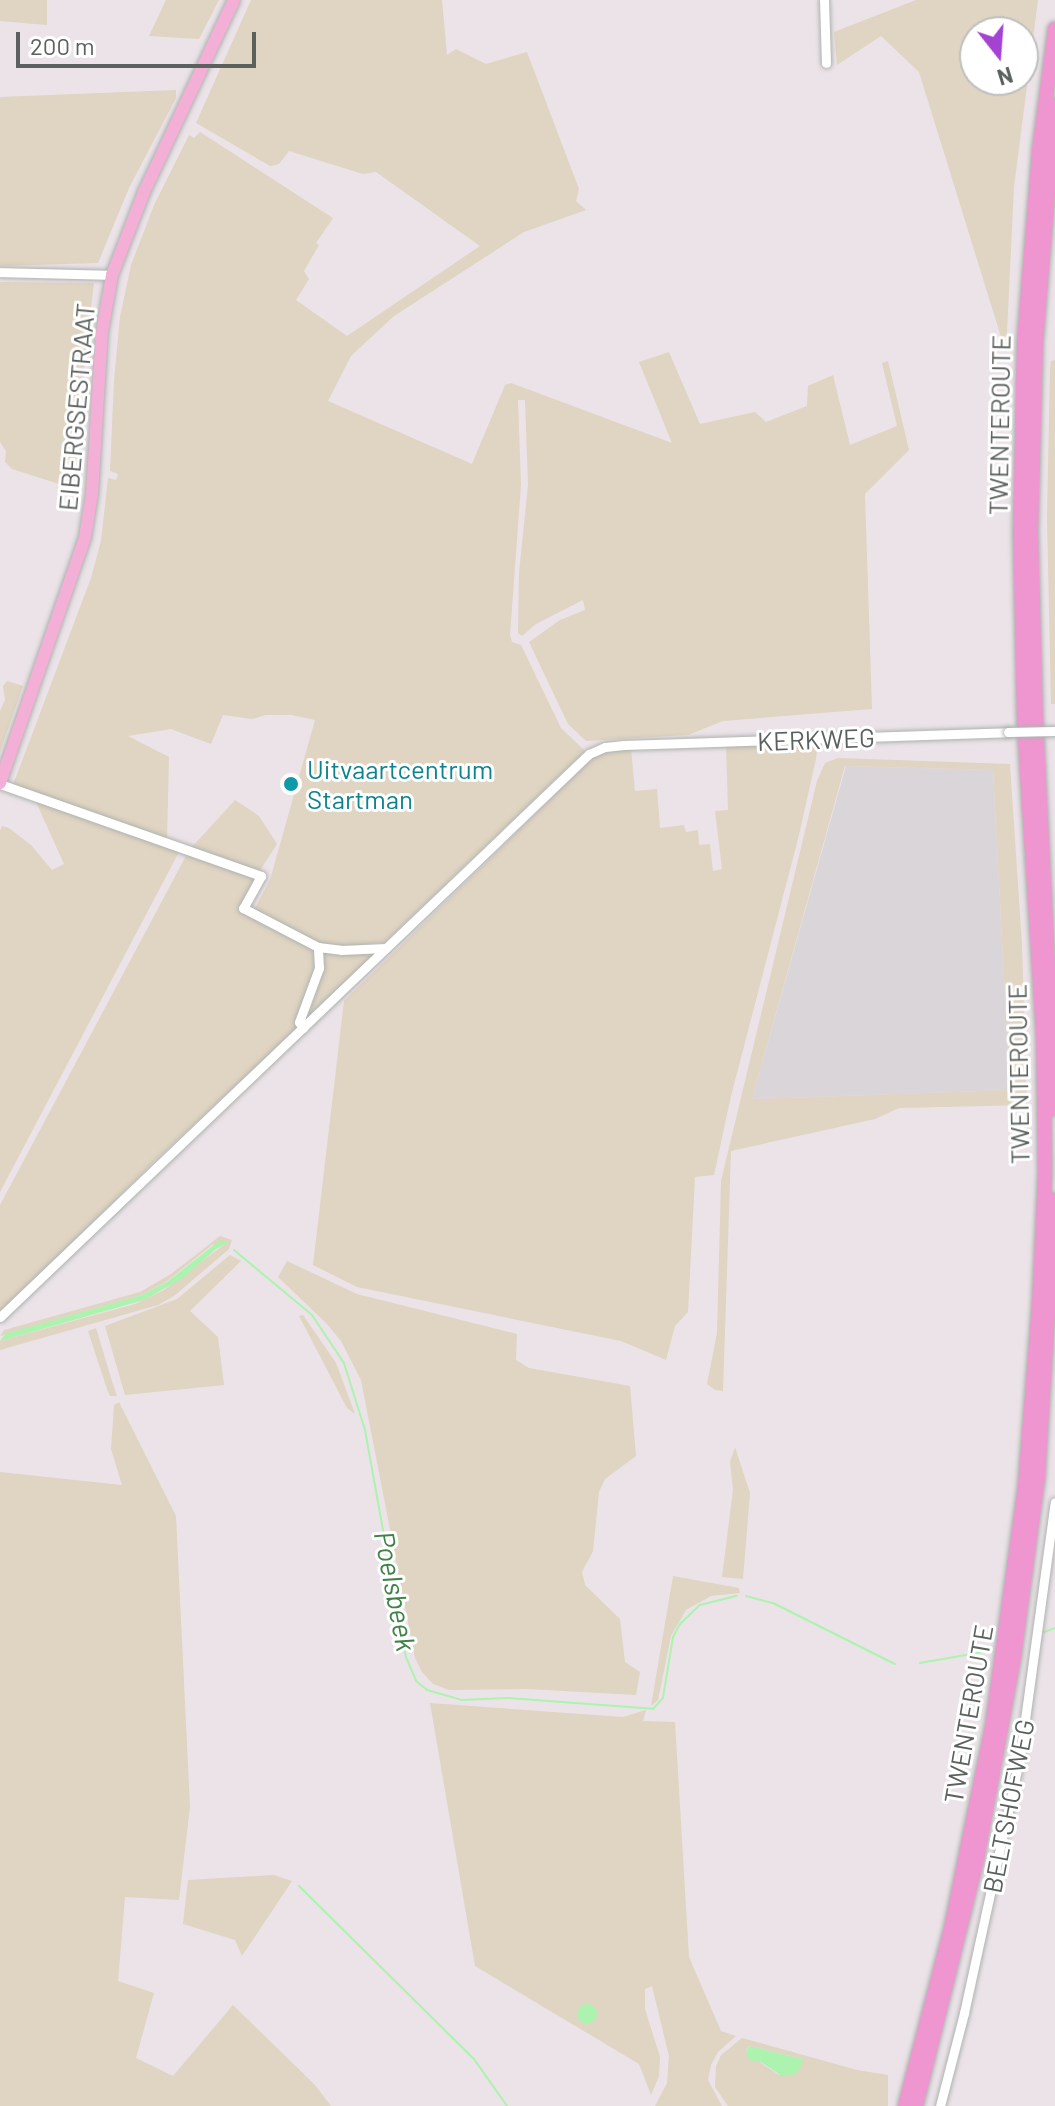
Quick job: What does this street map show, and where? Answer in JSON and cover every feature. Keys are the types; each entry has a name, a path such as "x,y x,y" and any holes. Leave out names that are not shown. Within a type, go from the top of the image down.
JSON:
{"highway":[{"name":"TWENTEROUTE","path":"905,2106 954,1915 1001,1670 1025,1485 1039,1304 1045,1172 1043,1034 1024,721 1020,533 1025,328 1039,150 1055,29"},
{"name":"TWENTEROUTE","path":"1055,106 1036,341 1031,532 1036,720 1055,1109"},
{"name":"TWENTEROUTE","path":"916,2106 968,1901 1014,1657 1038,1476 1055,1201"}],"main road":[{"name":"EIBERGSESTRAAT","path":"0,784 85,537 92,494 102,332 112,275 144,192 234,0"}],"street":[{"path":"824,0 826,63"},
{"path":"0,272 112,275"},
{"name":"KERKWEG","path":"386,948 581,760 596,750 624,745 1054,731"},
{"path":"0,784 261,876 243,908 318,947 341,950 386,948"},
{"path":"303,1028 299,1022 319,968 318,947"},
{"path":"0,1317 386,948"},
{"name":"BELTSHOFWEG","path":"940,2106 964,2013 1020,1756 1055,1502"}],"shaded area":[{"path":"0,0 47,0 47,25 0,21"},
{"path":"166,0 219,0 199,39 149,36"},
{"path":"251,0 442,0 447,55 456,49 486,64 527,52 579,189 576,201 586,210 524,232 394,316 351,356 328,401 472,464 505,385 511,383 672,443 639,362 669,352 700,424 755,412 766,422 807,406 808,386 833,375 850,445 897,426 882,363 888,361 909,450 865,494 872,709 723,721 688,735 586,741 568,724 529,642 560,620 585,610 583,600 536,624 522,636 518,633 519,573 528,485 525,400 518,400 521,485 510,635 512,642 521,645 561,728 585,751 385,942 340,947 322,945 254,910 270,880 315,720 291,715 266,715 252,719 223,715 211,744 171,729 128,736 169,757 167,840 13,785 91,578 101,541 108,478 116,480 118,474 110,471 114,380 120,317 131,265 154,205 189,135 194,138 200,132 333,218 316,243 319,245 304,271 309,279 296,300 347,336 480,246 376,172 363,174 289,151 279,164 270,166 196,123"},
{"path":"916,0 1038,0 1036,16 959,16 959,96 1026,96 1014,187 1006,353 919,72 881,36 837,65 834,32"},
{"path":"176,90 176,98 129,188 98,263 0,266 0,97"},
{"path":"0,282 94,283 85,358 78,490 12,469 5,462 6,451 0,442"},
{"path":"1055,360 1055,704 1051,704 1047,517 1050,369 1051,361"},
{"path":"7,681 23,686 0,752 0,711 5,700 3,686"},
{"path":"811,744 817,749 816,759 798,839 731,1096 714,1175 695,1177 688,1312 675,1326 666,1360 621,1341 357,1287 313,1265 344,1001 600,751 631,749 635,791 657,789 660,828 684,825 686,832 698,830 699,845 710,844 713,871 722,869 715,811 728,810 726,746"},
{"path":"838,758 1010,764 1022,944 1027,1105 899,1108 875,1119 731,1151 723,1391 715,1390 707,1384 717,1333 721,1181 817,781 825,763","holes":["845,766 993,770 1010,1090 752,1099"]},
{"path":"846,766 993,770 1010,1090 752,1099"},
{"path":"235,800 259,816 277,844 259,872 191,848"},
{"path":"36,802 179,852 0,1192 2,826 31,845 52,870 64,864"},
{"path":"187,854 256,879 240,910 313,947 315,966 300,1026 161,1155 0,1314 0,1205"},
{"path":"322,949 334,955 377,951 308,1018 323,968"},
{"path":"220,1236 232,1240 229,1249 174,1296 158,1305 0,1350 0,1341 135,1304 164,1290 225,1244 212,1245 166,1282 142,1295 0,1336 4,1330 140,1292 171,1274"},
{"path":"219,1241 229,1242 216,1249 183,1278 144,1300 0,1341 5,1334 142,1295 167,1282"},
{"path":"230,1255 241,1261 190,1311 218,1337 224,1385 125,1395 105,1326 177,1299"},
{"path":"287,1261 357,1294 517,1334 516,1360 529,1368 630,1386 636,1456 605,1479 599,1492 593,1551 582,1572 585,1585 620,1619 625,1662 640,1672 636,1695 528,1689 449,1690 433,1684 422,1672 415,1658 361,1380 341,1341 278,1277"},
{"path":"303,1315 336,1363 355,1414 347,1408 299,1316"},
{"path":"96,1328 117,1396 110,1396 88,1331"},
{"path":"119,1402 176,1516 190,1807 179,1900 125,1897 118,1981 154,1993 136,2058 173,2076 233,2005 315,2085 331,2106 0,2106 0,1472 122,1485 111,1449 114,1405"},
{"path":"735,1447 750,1493 743,1579 722,1577 733,1490 730,1462"},
{"path":"673,1576 739,1588 740,1593 711,1596 686,1610 671,1636 658,1700 651,1706"},
{"path":"430,1703 623,1717 646,1710 643,1721 675,1722 689,1957 721,2031 736,2036 718,2052 708,2080 722,2106 655,2106 667,2083 669,2056 652,1986 645,1989 645,2009 660,2057 659,2076 651,2095 639,2064 475,1966"},
{"path":"274,1875 292,1881 242,1956 235,1940 183,1924 188,1880"},
{"path":"587,2004 594,2007 597,2014 594,2021 587,2024 580,2021 577,2014 580,2007"},
{"path":"742,2038 857,2070 888,2075 888,2106 728,2106 715,2087 716,2066 721,2055","holes":["749,2046 803,2059 779,2075 746,2053"]},
{"path":"749,2046 803,2059 802,2065 796,2074 782,2076 761,2062 749,2060 746,2053"}],"waterway":[{"name":"Poelsbeek","path":"234,1250 312,1315 344,1363 365,1430 406,1657 416,1681 427,1690 461,1700 508,1698 653,1709 663,1698 673,1637 680,1624 700,1605 737,1596"},
{"name":"Poelsbeek","path":"746,1596 775,1604 895,1664"},
{"name":"Poelsbeek","path":"1044,1632 1055,1628"},
{"name":"Poelsbeek","path":"920,1663 989,1651"},
{"path":"299,1886 474,2059 507,2106"}],"place":[{"name":"Uitvaartcentrum Startman","path":"291,784"}]}
